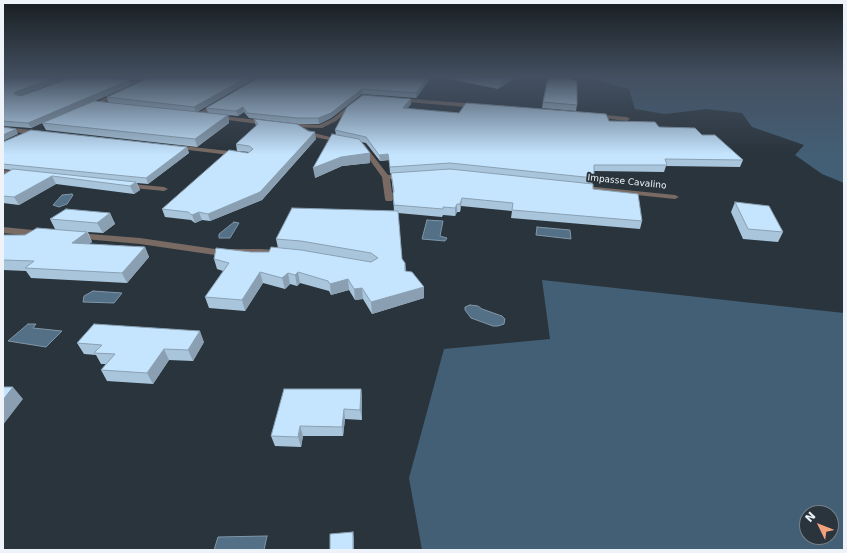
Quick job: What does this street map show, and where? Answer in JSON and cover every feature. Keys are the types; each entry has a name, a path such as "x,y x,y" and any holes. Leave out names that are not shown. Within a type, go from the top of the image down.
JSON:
{"street":[{"path":"82,110 95,104 111,106"},
{"path":"198,115 217,104"},
{"path":"283,125 320,127 334,120 354,104"},
{"path":"444,104 487,107"},
{"path":"190,114 276,124"},
{"path":"588,116 627,119"},
{"path":"21,137 47,126"},
{"path":"299,127 312,135 362,145 386,177 389,199"},
{"path":"3,129 49,134"},
{"path":"165,146 242,155"},
{"path":"3,172 26,174"},
{"path":"386,177 414,175"},
{"path":"118,184 164,189"},
{"name":"Impasse Cavalino","path":"574,186 675,197"},
{"path":"3,230 55,235"},
{"path":"70,236 140,241 215,252 261,252 289,255"}],"shaded area":[{"path":"633,104 844,104 844,183 822,174 795,155 804,145 752,127 742,113 706,109 665,114 635,109"},
{"path":"62,195 73,195 67,204 59,207 53,205"},
{"path":"427,220 443,221 440,236 447,238 445,241 422,239"},
{"path":"234,222 239,223 230,238 219,238 219,234"},
{"path":"537,227 570,230 571,239 536,235"},
{"path":"542,280 844,313 844,550 422,550 409,478 444,349 550,339"},
{"path":"93,291 122,293 114,303 83,302 84,296"},
{"path":"470,305 478,306 482,309 502,316 505,319 504,324 493,326 471,318 465,310 465,307"},
{"path":"28,324 36,324 33,328 62,331 46,347 8,341"},
{"path":"267,536 264,550 214,550 218,537"}],"building":[{"path":"3,104 73,104 28,123 3,121"},
{"path":"87,104 121,104 228,115 195,139 42,123"},
{"path":"166,104 200,104 194,107"},
{"path":"213,104 343,104 331,113 318,118 298,118 247,113 243,107 236,111 206,108"},
{"path":"351,104 407,104 403,108 459,113 465,104 476,104 606,114 609,121 655,122 659,127 695,128 702,135 715,135 743,160 665,159 667,165 594,165 594,178 450,163 390,167 388,154 379,155 366,137 335,130 347,107"},
{"path":"254,119 297,124 308,131 315,132 260,192 208,214 199,212 192,215 188,212 162,209 229,150 248,153 252,150 253,149 249,146 236,144 258,124"},
{"path":"3,127 16,129 3,135"},
{"path":"31,130 187,147 146,178 3,164 3,142"},
{"path":"332,134 359,139 370,153 341,157 313,168"},
{"path":"13,169 136,182 130,186 52,176 14,197 3,196 3,175"},
{"path":"450,169 593,184 593,189 638,194 642,221 512,210 513,203 462,198 460,204 457,204 455,208 443,207 443,209 394,205 394,191 391,173"},
{"path":"735,202 769,206 783,232 748,229"},
{"path":"292,208 398,211 402,259 405,263 405,271 412,272 424,287 371,302 362,288 354,289 348,279 330,284 328,281 298,272 295,275 288,273 282,278 260,272 242,300 205,297 229,263 214,259 216,248 251,252 269,252 271,247 301,250 371,262 378,258 371,253 301,241 276,239"},
{"path":"66,209 110,213 97,223 50,219"},
{"path":"37,228 87,232 72,243 145,247 122,273 25,268 34,261 3,260 3,235 25,235"},
{"path":"94,324 200,331 188,350 164,349 147,373 101,370 115,354 94,353 102,345 77,343"},
{"path":"3,387 13,387 3,400"},
{"path":"284,389 361,389 360,410 344,409 342,427 300,426 298,437 271,436"},
{"path":"353,532 353,550 330,550 330,534"}]}
